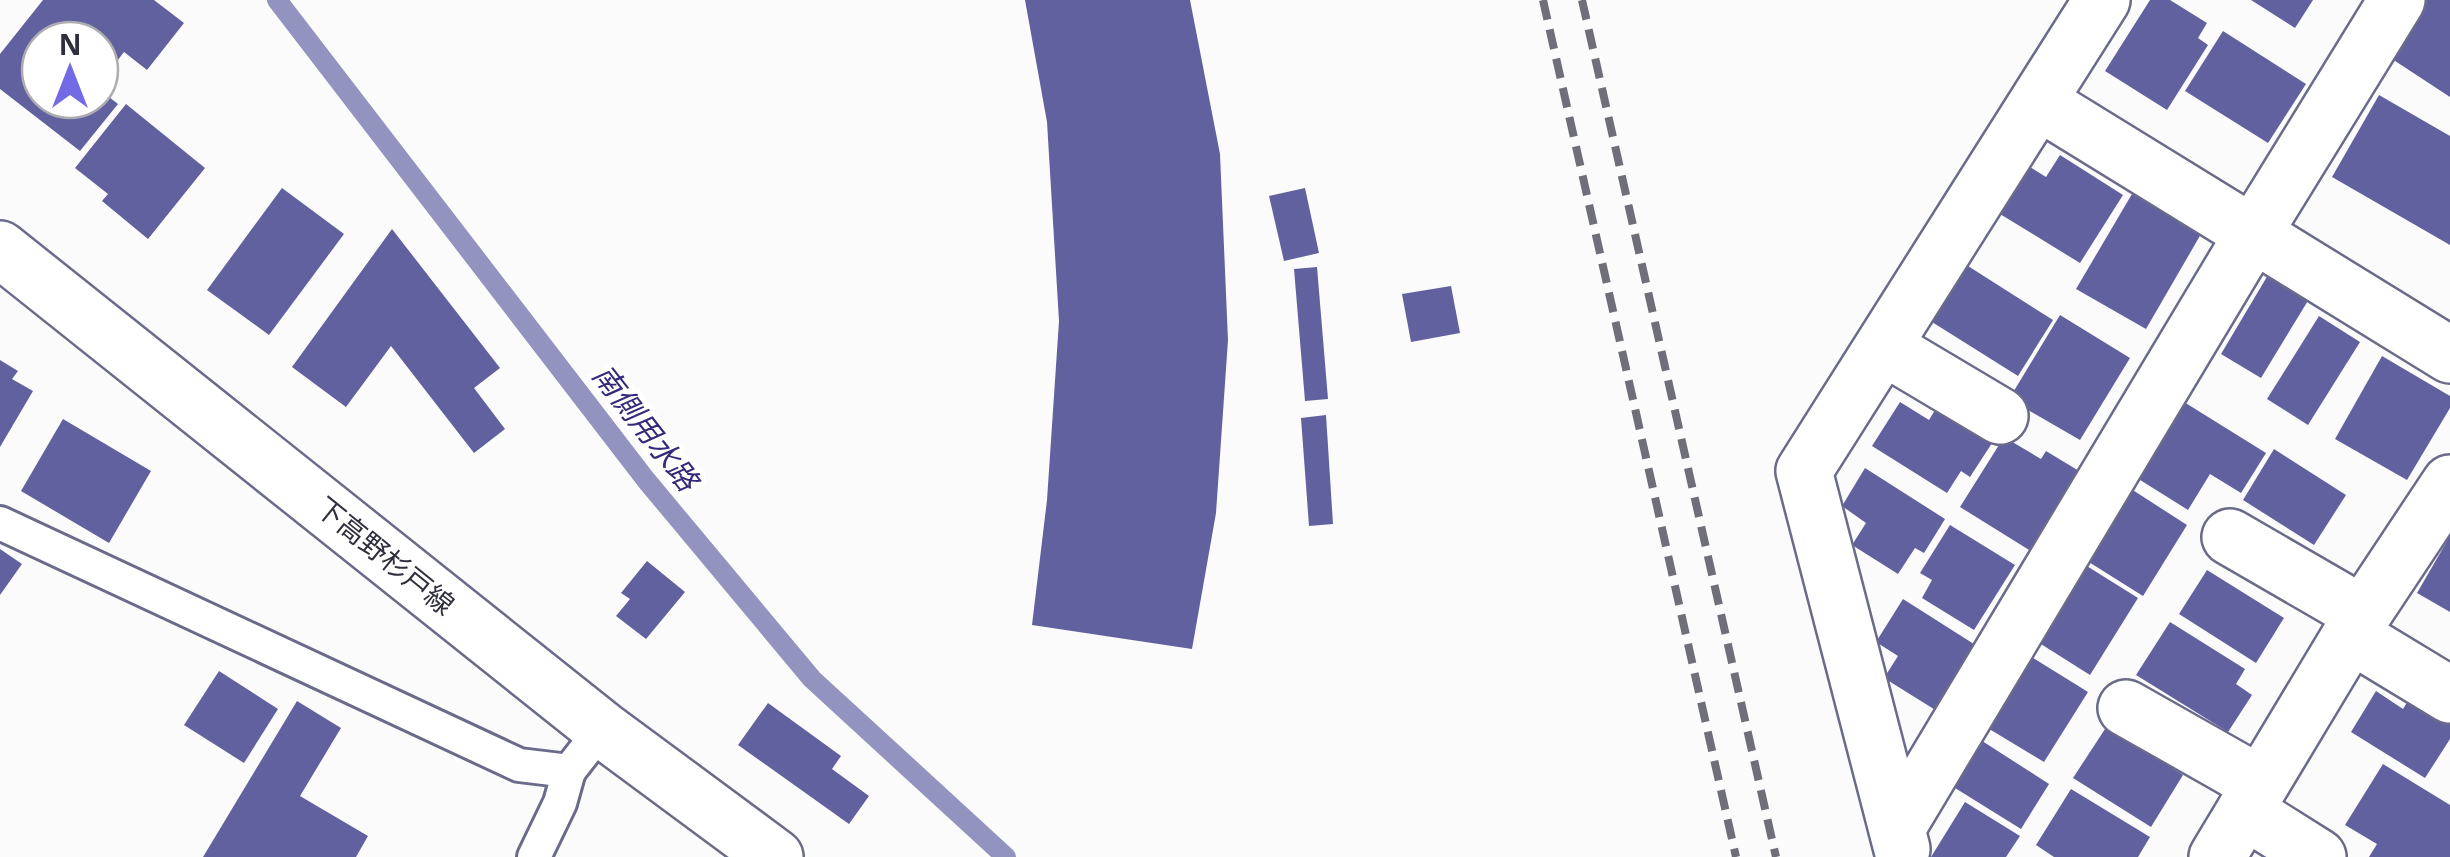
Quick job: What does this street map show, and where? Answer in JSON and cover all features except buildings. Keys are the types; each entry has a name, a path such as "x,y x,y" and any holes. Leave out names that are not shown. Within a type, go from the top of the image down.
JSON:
{"street":[{"path":"1900,842 1804,471 2102,0"},
{"path":"1900,842 2253,234 2398,0"},
{"path":"2039,102 2450,355"},
{"name":"下高野杉戸線","path":"0,248 602,729 775,857"},
{"path":"1884,347 2000,416"},
{"path":"2217,857 2357,624 2450,482"},
{"path":"2230,537 2357,624 2450,695"},
{"path":"2126,708 2252,798 2318,857"}],"lane":[{"path":"0,523 519,765 570,771"},
{"path":"534,857 560,803 570,771 602,729"}],"waterway":[{"name":"南側用水路","path":"277,0 646,480 812,679 1006,857"}],"railway":[{"path":"1543,0 1736,857"},
{"path":"1582,0 1776,857"}]}
